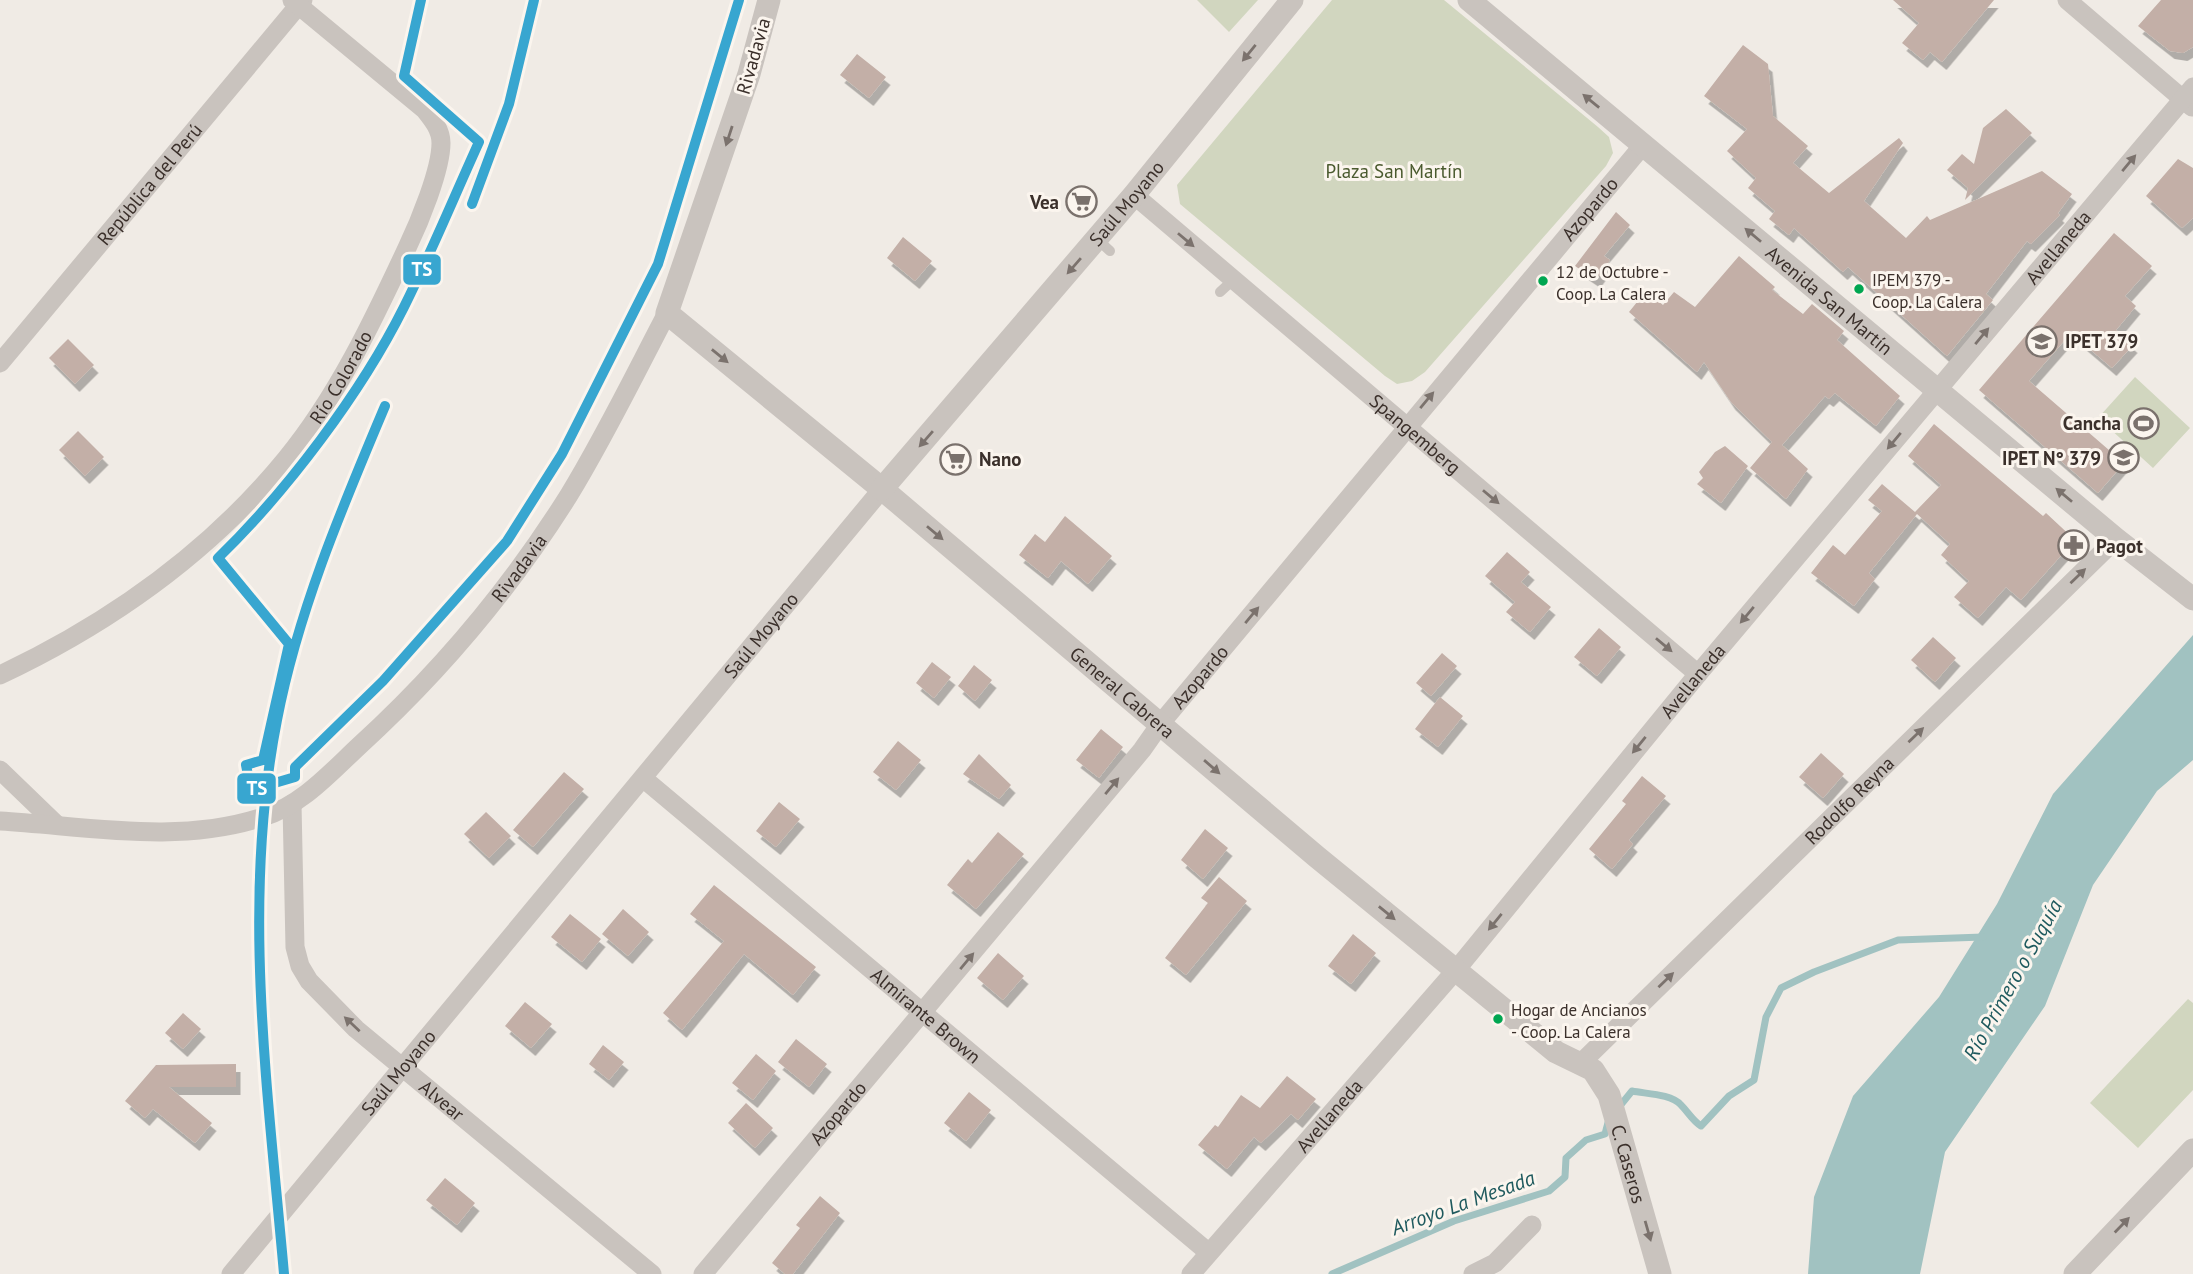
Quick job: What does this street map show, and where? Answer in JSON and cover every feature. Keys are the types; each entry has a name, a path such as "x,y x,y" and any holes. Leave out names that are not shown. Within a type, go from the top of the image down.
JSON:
{"street":[{"name":"Rivadavia","path":"0,821 202,831 265,817 292,804 376,730 495,599 569,494 667,313 749,74 769,0"},
{"name":"Saúl Moyano","path":"231,1274 882,489 1104,245 1134,195 1292,0"},
{"name":"Avenida San Martín","path":"1469,0 2116,539 2192,598"},
{"path":"2067,0 2190,98"},
{"name":"Río Colorado","path":"0,675 55,649 137,598 218,531 286,459 341,380 424,212 441,142 437,125 425,110 298,2"},
{"name":"República del Perú","path":"0,363 298,2"},
{"name":"Avellaneda","path":"1191,1274 1456,970 1937,388 2190,98"},
{"name":"Azopardo","path":"703,1274 1142,750 1161,723 1307,550 1406,425 1644,144"},
{"name":"Spangemberg","path":"1134,195 1227,286 1406,425 1698,674"},
{"name":"General Cabrera","path":"667,313 882,489 1317,857 1556,1052 1582,1062"},
{"name":"Rodolfo Reyna","path":"1582,1062 2116,539"},
{"path":"0,770 57,825"},
{"name":"Almirante Brown","path":"644,779 1208,1252"},
{"name":"Alvear","path":"292,804 293,924 300,966 327,1001 652,1274"},
{"name":"C. Caseros","path":"1582,1062 1593,1070 1609,1095 1660,1274"},
{"path":"2075,1274 2189,1162"},
{"path":"1473,1274 1495,1264 1531,1225"}],"green space":[{"path":"1197,0 1258,0 1229,32"},
{"name":"Plaza San Martín","path":"1332,0 1444,0 1598,127 1609,137 1613,153 1606,166 1425,372 1412,381 1397,384 1180,204 1177,185"},
{"name":"Cancha","path":"2135,377 2190,428 2153,468 2098,418"},
{"path":"2188,999 2193,1003 2193,1090 2138,1148 2090,1103"}],"water":[{"name":"Río Primero o Suquía","path":"2193,635 2193,760 2157,791 2093,885 2045,1006 1945,1152 1920,1274 1808,1274 1814,1197 1853,1096 1939,997 1997,904 2053,794"}],"building":[{"path":"1893,0 1994,0 1942,62 1930,52 1923,60 1902,43 1919,23"},
{"path":"2161,0 2193,0 2193,47 2183,53 2170,51 2138,26"},
{"path":"1743,45 1768,64 1773,116 1808,146 1793,163 1829,193 1899,138 1903,143 1864,201 1906,238 1927,216 1930,220 2042,171 2072,194 2058,213 2060,215 2031,244 2027,241 1986,294 1993,300 1947,356 1848,267 1843,272 1794,228 1789,235 1769,219 1775,211 1748,188 1756,178 1727,151 1747,129 1704,96"},
{"path":"857,54 886,77 869,98 840,75"},
{"path":"2006,109 2032,133 1965,200 1968,188 1947,170 1962,154 1974,164 1983,128"},
{"path":"2178,159 2193,168 2193,218 2182,228 2146,196"},
{"path":"1616,212 1630,225 1604,256 1610,260 1596,280 1575,266"},
{"path":"2114,233 2152,266 2125,296 2136,306 2116,330 2133,345 2112,368 2071,333 2029,381 2124,463 2098,493 1979,390"},
{"path":"903,237 932,261 915,281 887,258"},
{"path":"1739,256 1775,287 1772,290 1803,314 1812,304 1844,331 1837,340 1900,396 1876,426 1835,393 1829,399 1825,396 1782,445 1808,469 1786,499 1750,468 1772,442 1731,402 1704,362 1697,372 1629,312 1646,291 1663,305 1674,292 1695,307"},
{"path":"68,339 94,365 75,384 49,358"},
{"path":"1934,424 2043,516 2046,513 2075,540 2021,600 2006,587 1978,618 1954,597 1969,581 1941,555 1950,544 1917,514 1869,573 1875,579 1854,606 1811,573 1833,545 1845,555 1882,511 1868,500 1882,484 1915,512 1941,485 1908,456"},
{"path":"78,431 104,457 85,476 59,450"},
{"path":"1725,446 1748,466 1721,503 1697,484 1703,478 1699,472 1715,452"},
{"path":"1065,516 1112,556 1088,584 1061,561 1048,578 1019,555 1035,534 1045,542"},
{"path":"1507,552 1530,572 1521,582 1551,607 1530,632 1506,612 1515,602 1485,576"},
{"path":"1599,628 1621,647 1597,676 1574,657"},
{"path":"1933,637 1956,658 1935,682 1911,660"},
{"path":"1442,653 1457,666 1431,696 1416,683"},
{"path":"932,662 951,677 934,698 916,683"},
{"path":"974,665 992,680 975,701 958,686"},
{"path":"1440,697 1463,716 1438,747 1415,729"},
{"path":"1101,729 1123,747 1099,778 1076,760"},
{"path":"898,741 921,760 896,790 873,772"},
{"path":"1821,753 1844,774 1823,798 1799,777"},
{"path":"979,754 1011,785 999,799 963,774"},
{"path":"564,772 584,789 533,847 513,830"},
{"path":"1642,776 1666,796 1629,840 1633,844 1612,869 1589,849 1626,804 1622,801"},
{"path":"779,802 800,819 776,847 756,831"},
{"path":"486,812 511,836 489,858 464,834"},
{"path":"1205,829 1228,848 1203,879 1181,860"},
{"path":"998,832 1024,854 976,909 947,885 968,859 972,863"},
{"path":"1219,877 1247,901 1186,975 1165,958 1208,903 1201,898"},
{"path":"714,885 816,967 793,995 744,954 682,1030 663,1013 724,941 690,914"},
{"path":"623,909 649,932 628,956 602,934"},
{"path":"570,914 601,939 582,962 551,937"},
{"path":"1353,934 1376,953 1351,984 1328,966"},
{"path":"998,953 1024,976 1003,1000 977,978"},
{"path":"525,1002 552,1024 531,1048 505,1026"},
{"path":"183,1013 201,1029 183,1049 165,1033"},
{"path":"796,1039 827,1064 809,1087 778,1062"},
{"path":"603,1045 624,1062 609,1080 589,1064"},
{"path":"756,1054 776,1071 753,1100 732,1083"},
{"path":"236,1064 236,1087 169,1087 212,1123 195,1143 153,1109 145,1118 125,1101 156,1065"},
{"path":"1287,1076 1316,1099 1298,1120 1291,1114 1261,1143 1254,1137 1227,1169 1198,1145 1215,1125 1218,1127 1241,1095 1260,1108"},
{"path":"969,1092 991,1110 966,1141 944,1123"},
{"path":"746,1103 773,1128 755,1148 728,1123"},
{"path":"445,1178 475,1203 457,1225 426,1200"},
{"path":"820,1196 840,1213 793,1274 785,1274 772,1263 800,1228 796,1225"}],"waterway":[{"name":"Arroyo La Mesada","path":"1619,1107 1632,1091 1665,1097 1677,1101 1701,1126 1729,1096 1754,1080 1766,1017 1781,988 1814,972 1898,940 1983,937"},
{"name":"Arroyo La Mesada","path":"1332,1274 1454,1221 1549,1191 1565,1177 1566,1158 1586,1140 1605,1134 1609,1119"}],"transit line":[{"name":"TS","path":"421,0 404,76 479,142 414,287 366,373 296,472 218,558 289,644 263,760 246,765 251,790 295,777 295,767 383,681 507,541 562,454 658,264 739,0"},
{"name":"TS","path":"472,204 509,104 534,0"},
{"name":"TS","path":"284,1274 261,997 259,927 266,789 286,679 309,600 337,521 385,406"}],"place":[{"name":"Vea","path":"1082,202"},
{"name":"12 de Octubre - Coop. La Calera","path":"1543,281"},
{"name":"IPEM 379 - Coop. La Calera","path":"1859,289"},
{"name":"IPET 379","path":"2042,341"},
{"name":"Cancha","path":"2144,423"},
{"name":"IPET N° 379","path":"2124,458"},
{"name":"Nano","path":"956,459"},
{"name":"Pagot","path":"2073,546"},
{"name":"Hogar de Ancianos - Coop. La Calera","path":"1498,1019"}]}
